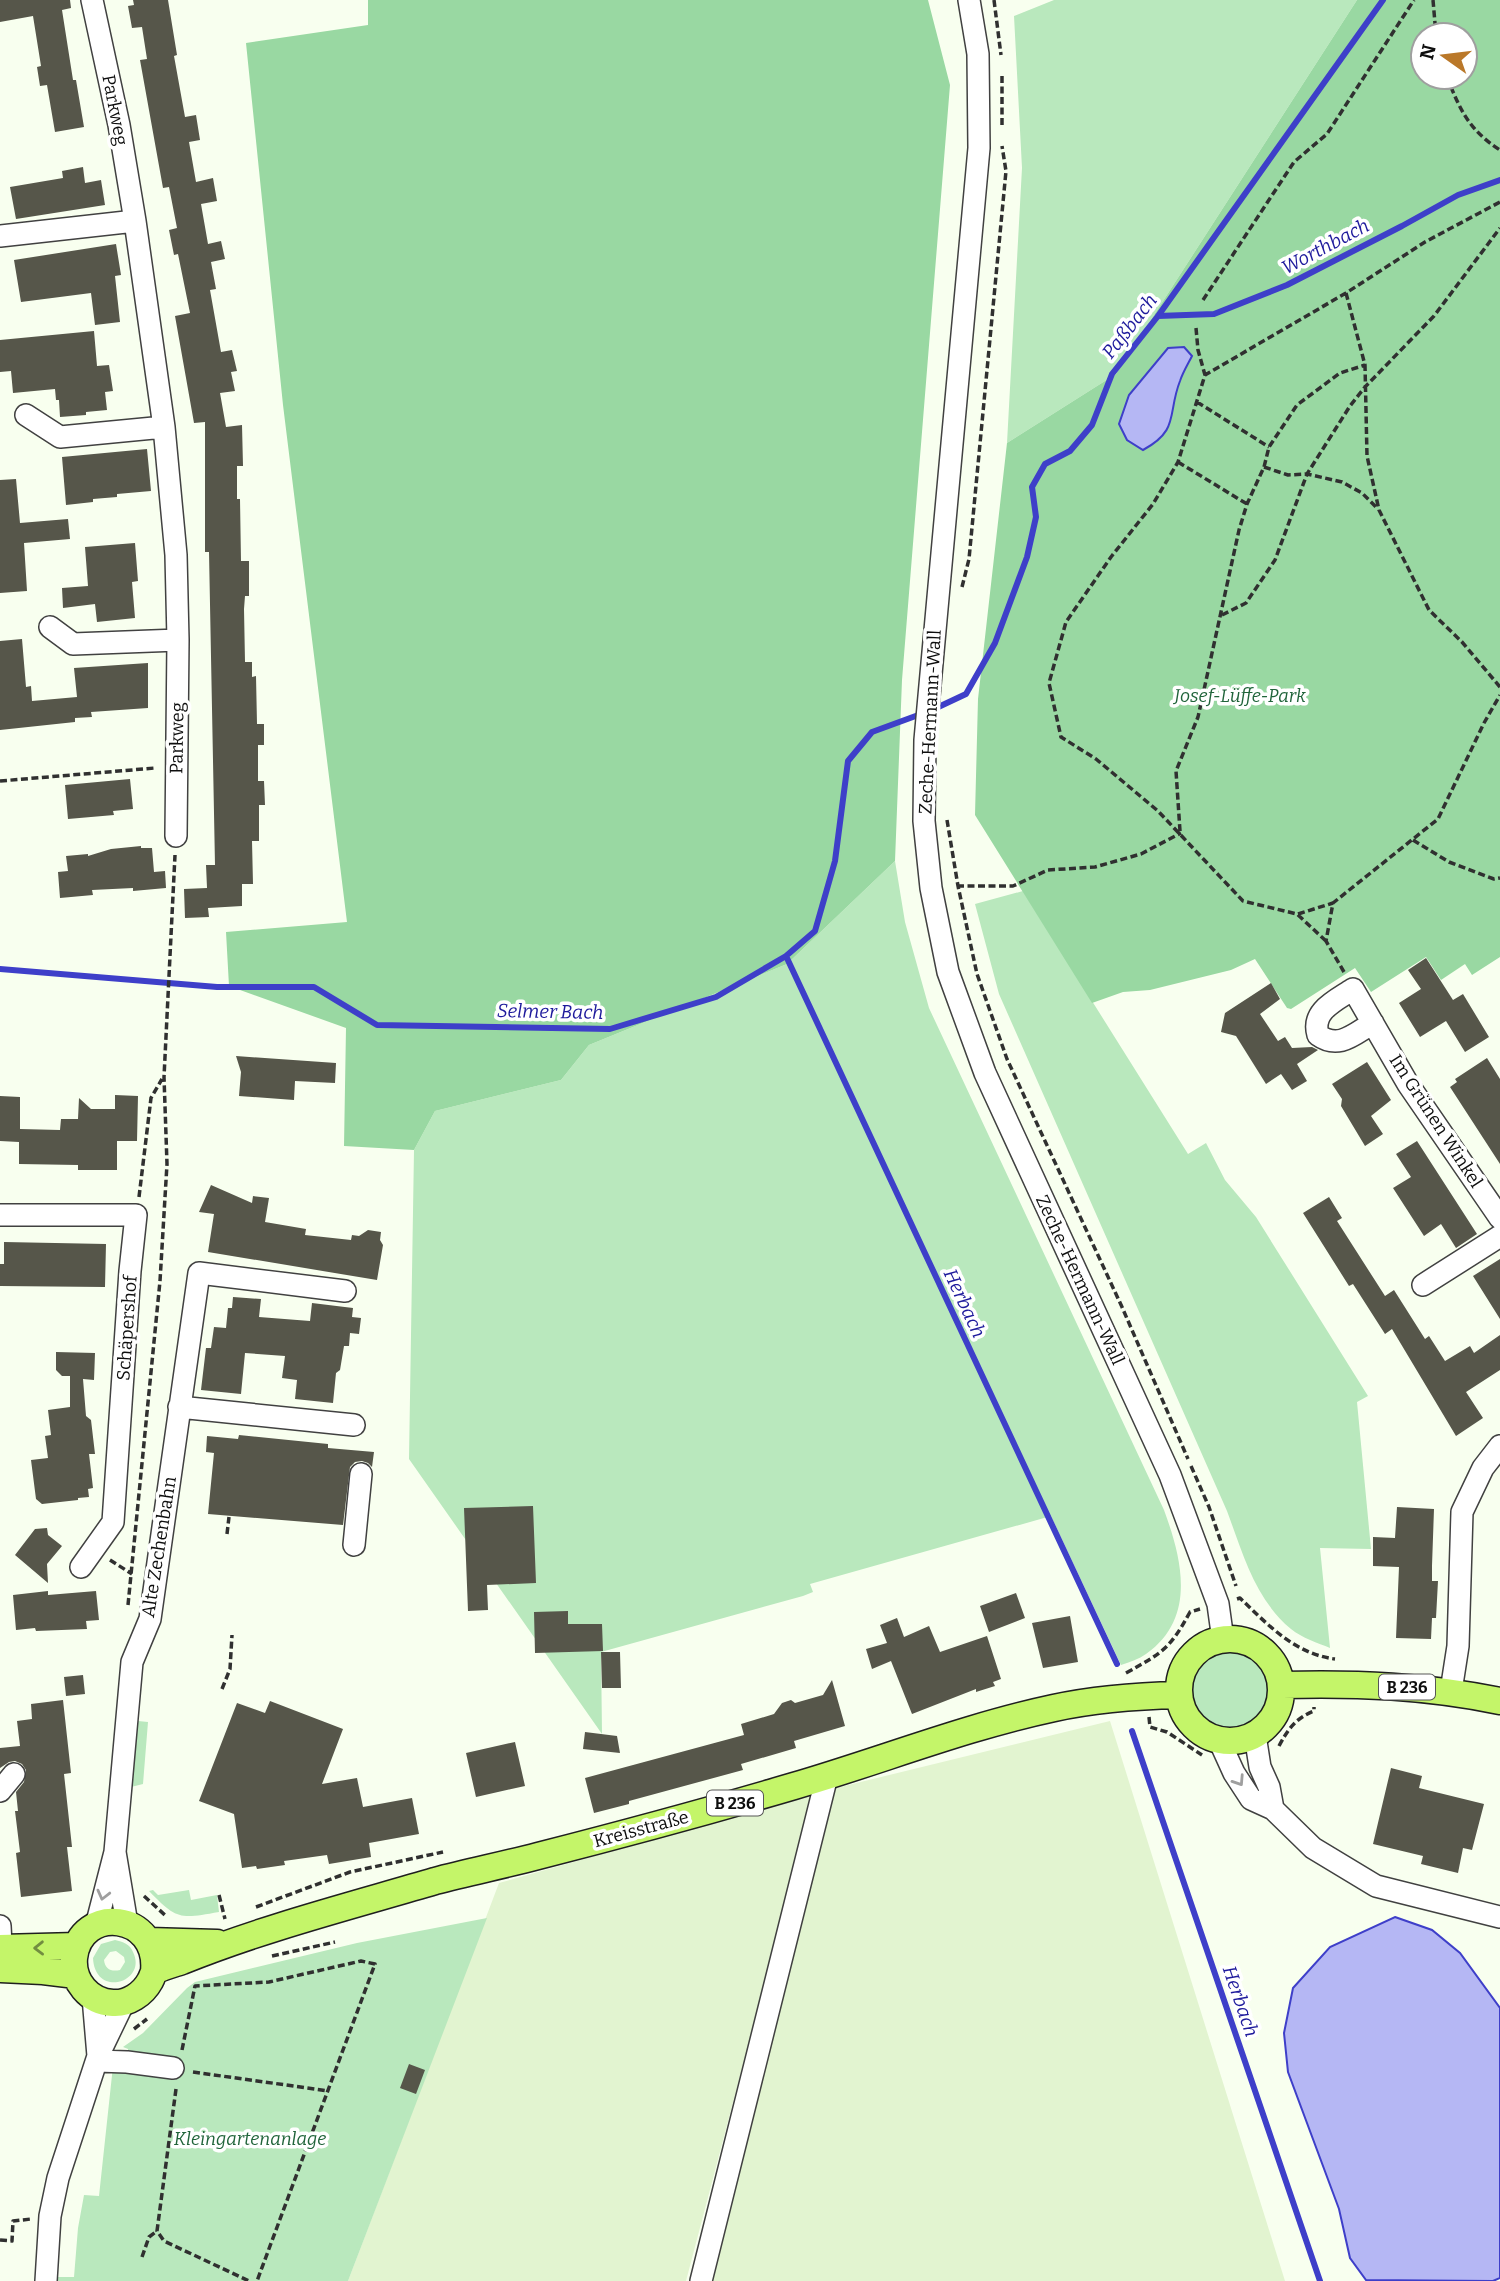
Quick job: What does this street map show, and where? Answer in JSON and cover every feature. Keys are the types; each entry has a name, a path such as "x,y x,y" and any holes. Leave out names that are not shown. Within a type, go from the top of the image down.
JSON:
{"main road":[{"path":"1233,1638 1262,1649 1271,1658 1282,1685 1279,1703 1270,1723 1255,1735 1238,1741 1210,1738 1191,1726 1182,1710 1179,1695 1180,1681 1190,1659 1210,1643 1233,1638"},
{"name":"B 236","path":"1282,1685 1387,1685 1451,1691 1500,1701"},
{"name":"Kreisstraße","path":"149,1941 220,1932 677,1820 1056,1707 1137,1696 1179,1695"},
{"path":"124,2002 113,2003 93,1997 80,1983 74,1960 82,1938 96,1926 117,1921 136,1928 149,1941 155,1961 154,1972"},
{"name":"Kreisstraße","path":"124,2002 143,1991 154,1972 220,1932"},
{"path":"1,1952 77,1946"},
{"path":"1,1952 43,1970 76,1975"}],"street":[{"name":"Parkweg","path":"92,0 119,125 164,427 176,555 176,836"},
{"name":"Zeche-Hermann-Wall","path":"969,0 978,54 979,148 925,740 924,821 931,888 948,972 985,1073 1170,1475 1218,1604 1223,1640"},
{"path":"0,236 135,221"},
{"path":"26,415 60,437 164,427"},
{"path":"50,627 73,644 178,640"},
{"path":"1353,989 1325,1007 1315,1026 1318,1035 1335,1043 1373,1023"},
{"name":"Im Grünen Winkel","path":"1353,989 1408,1084 1500,1217"},
{"path":"0,1215 136,1215"},
{"name":"Schäpershof","path":"81,1567 113,1522 136,1215"},
{"path":"1423,1285 1500,1236"},
{"name":"Alte Zechenbahn","path":"96,1926 115,1852 132,1661 150,1619 199,1273 345,1291"},
{"path":"179,1407 354,1425"},
{"path":"1451,1691 1458,1646 1462,1512 1483,1468 1500,1446"},
{"path":"354,1545 361,1474"},
{"path":"1255,1735 1260,1767 1269,1787 1273,1809"},
{"path":"1219,1740 1234,1773 1251,1798 1273,1809 1313,1848 1376,1886 1500,1917"},
{"path":"0,1791 14,1774"},
{"path":"701,2281 827,1776"},
{"name":"Alte Zechenbahn","path":"115,1852 127,1924"},
{"path":"93,1997 97,2058"},
{"path":"46,2281 50,2216 58,2178 97,2058 124,2002"},
{"path":"97,2058 181,2070"}],"path":[{"path":"994,0 1001,59"},
{"path":"1203,300 1294,162 1327,134 1414,0"},
{"path":"1433,0 1435,21"},
{"path":"1002,71 1002,132"},
{"path":"1453,91 1461,112 1488,142 1500,150"},
{"path":"961,592 969,559 1005,184 1002,145"},
{"path":"1205,374 1346,293 1424,242 1500,202"},
{"path":"1222,615 1246,603 1275,560 1307,474 1350,405 1434,316 1500,228"},
{"path":"1346,293 1365,365 1367,456 1379,510 1429,610 1462,642 1500,687"},
{"path":"1196,328 1198,350 1205,374 1178,462 1153,504 1111,557 1066,622 1049,683 1061,737 1096,759 1158,811 1243,901 1297,914 1326,941 1353,989"},
{"path":"1181,833 1176,771 1198,717 1239,530 1269,447 1297,405 1340,373 1365,365"},
{"path":"1196,402 1269,447"},
{"path":"1178,462 1247,504"},
{"path":"1264,467 1288,475 1307,474 1342,482 1362,493 1379,510"},
{"path":"1297,914 1333,903 1438,819 1500,695"},
{"path":"0,781 177,766"},
{"path":"945,808 977,974 1007,1059 1122,1307 1209,1507 1240,1598"},
{"path":"958,886 1013,886 1048,870 1095,867 1141,854 1181,833"},
{"path":"128,1610 160,1281 167,1164 164,1077 176,836"},
{"path":"1413,840 1449,862 1494,879 1500,878"},
{"path":"1326,941 1333,903"},
{"path":"136,1215 151,1098 164,1077"},
{"path":"227,1534 229,1517"},
{"path":"222,1689 230,1669 232,1636"},
{"path":"250,1909 350,1872 454,1850"},
{"path":"135,1893 146,1897 172,1922"},
{"path":"219,1895 225,1919 220,1932"},
{"path":"249,2281 164,2241 157,2231 195,1986 269,1982 361,1961 375,1964 257,2281"},
{"path":"181,2070 329,2091"},
{"path":"0,2240 12,2241 13,2221 27,2219"},
{"path":"142,2257 149,2237 157,2231"}],"green space":[{"path":"368,0 928,0 950,85 902,680 895,861 787,964 589,1045 561,1080 435,1111 414,1150 344,1146 346,1028 229,986 226,932 347,922 283,405 246,43 368,25"},
{"path":"1054,0 1357,0 1116,374 1007,443 1022,168 1014,16"},
{"name":"Josef-Lüffe-Park","path":"1357,0 1500,0 1500,957 1472,975 1465,964 1441,980 1426,957 1371,992 1355,968 1291,1009 1287,1008 1255,959 1231,970 1150,990 1123,992 1092,1003 975,815 978,699 1007,443 1116,374"},
{"path":"895,861 905,922 929,1008 1164,1510 1180,1568 1179,1606 1173,1623 1162,1639 1143,1656 1121,1665 1051,1516 810,1584 813,1592 803,1596 601,1652 602,1734 409,1459 414,1150 435,1111 561,1080 589,1045 787,964"},
{"path":"1023,891 1188,1154 1206,1143 1225,1180 1256,1217 1368,1396 1357,1402 1371,1549 1320,1548 1330,1648 1291,1629 1259,1590 1227,1511 999,994 975,904"},
{"path":"1229,1648 1244,1651 1257,1660 1266,1673 1269,1688 1266,1703 1257,1716 1244,1725 1229,1728 1214,1725 1201,1716 1192,1703 1189,1688 1192,1673 1201,1660 1214,1651"},
{"path":"138,1721 148,1722 143,1784 131,1787"},
{"path":"1110,1721 1285,2281 711,2281 832,1789"},
{"path":"814,1794 686,2281 348,2281 499,1883"},
{"path":"153,1890 158,1895 189,1890 191,1900 217,1895 219,1912 196,1916 180,1915 166,1908 149,1891"},
{"name":"Kleingartenanlage","path":"487,1918 348,2281 57,2281 58,2277 74,2277 84,2195 99,2196 113,2066 127,2068 128,2049 123,2047 143,2033 187,1988 195,1982 357,1943"},
{"path":"115,1940 130,1947 136,1963 127,1978 119,1982 102,1979 96,1971 93,1958 101,1944","holes":["116,1951 124,1957 125,1962 120,1970 114,1971 106,1966 104,1960 110,1952"]}],"water":[{"path":"1184,347 1192,356 1176,393 1168,428 1155,443 1143,450 1127,440 1119,424 1129,395 1168,348"},
{"path":"1395,1917 1432,1930 1460,1953 1500,2008 1500,2278 1493,2281 1366,2280 1350,2258 1339,2209 1288,2072 1284,2033 1293,1988 1330,1947"}],"building":[{"path":"0,0 70,0 71,8 62,10 73,80 76,80 84,127 55,132 47,85 40,86 37,67 41,66 33,16 0,22"},
{"path":"133,0 168,0 177,55 174,56 185,117 196,115 200,140 189,142 196,182 213,178 217,201 201,204 208,244 221,241 225,259 211,262 216,289 210,290 221,352 232,350 237,371 231,372 235,391 220,393 226,427 242,425 243,466 237,466 237,499 240,499 241,561 249,561 249,596 245,596 244,609 245,662 252,662 252,677 256,676 257,724 264,724 264,745 258,745 258,781 264,781 265,805 259,805 259,841 252,841 253,884 242,884 242,906 208,908 209,917 185,918 184,889 207,888 206,865 215,865 209,552 205,552 205,422 194,423 175,316 190,313 178,254 174,255 169,230 177,228 169,187 163,188 140,60 147,59 142,27 132,28 128,6 134,5"},
{"path":"83,167 85,183 101,180 105,205 16,219 10,187 63,178 62,171"},
{"path":"116,244 121,275 115,276 120,322 95,325 91,293 21,302 14,260"},
{"path":"94,331 97,366 109,365 113,391 105,392 107,410 60,417 55,389 13,393 11,371 0,372 0,340"},
{"path":"147,449 151,491 117,494 117,497 66,505 62,457"},
{"path":"16,479 20,523 68,519 70,539 24,543 27,591 0,593 0,480"},
{"path":"135,543 138,581 132,582 135,618 97,622 95,604 63,608 62,588 88,586 85,547"},
{"path":"22,639 26,687 31,686 32,701 77,697 74,668 148,663 148,708 91,712 92,717 75,718 75,722 0,730 0,641"},
{"path":"130,779 133,809 113,811 114,815 68,819 65,785"},
{"path":"141,846 152,848 154,872 165,871 166,888 133,891 133,888 92,890 93,895 60,898 58,872 68,871 66,856 88,856 111,849"},
{"path":"1426,958 1453,1000 1463,994 1489,1037 1465,1052 1446,1021 1420,1037 1399,1003 1421,989 1408,970"},
{"path":"1271,983 1280,999 1260,1014 1278,1041 1285,1037 1292,1048 1312,1047 1318,1050 1297,1064 1307,1081 1292,1090 1281,1074 1266,1084 1236,1036 1221,1032 1225,1013"},
{"path":"236,1056 336,1063 335,1083 295,1081 294,1100 239,1096 241,1072"},
{"path":"1487,1058 1500,1079 1500,1164 1450,1087 1457,1082 1455,1079"},
{"path":"1367,1062 1391,1100 1371,1116 1383,1134 1365,1146 1341,1106 1342,1099 1332,1084"},
{"path":"115,1095 138,1096 137,1141 117,1141 117,1170 78,1170 78,1165 19,1164 19,1142 0,1141 0,1096 20,1097 20,1129 60,1130 61,1119 78,1119 79,1098 91,1109 115,1109"},
{"path":"1417,1141 1477,1234 1456,1248 1441,1224 1424,1236 1393,1188 1411,1177 1396,1154"},
{"path":"211,1185 252,1203 253,1196 269,1198 265,1222 306,1229 305,1235 351,1240 352,1235 359,1236 368,1230 381,1232 380,1240 383,1245 377,1280 208,1252 214,1214 199,1212"},
{"path":"1329,1197 1342,1218 1337,1221 1385,1296 1394,1290 1425,1339 1429,1336 1445,1361 1470,1346 1474,1353 1500,1335 1500,1370 1466,1392 1483,1418 1456,1436 1392,1329 1385,1334 1353,1284 1349,1286 1303,1213"},
{"path":"4,1242 106,1244 105,1287 0,1286"},
{"path":"1500,1259 1500,1319 1473,1276"},
{"path":"233,1297 261,1299 259,1317 310,1321 312,1303 353,1308 352,1317 361,1318 359,1334 350,1333 349,1346 344,1346 340,1370 336,1373 333,1403 295,1399 297,1380 282,1378 285,1356 245,1353 241,1394 201,1390 206,1348 211,1348 214,1327 226,1328 228,1308 232,1308"},
{"path":"56,1352 95,1353 94,1380 83,1379 86,1416 91,1420 95,1454 89,1454 93,1488 88,1489 89,1497 42,1504 36,1499 31,1460 48,1458 45,1436 51,1435 48,1410 70,1407 70,1376 62,1376 56,1370"},
{"path":"239,1435 328,1444 328,1448 374,1452 372,1467 362,1461 355,1462 350,1467 343,1525 208,1514 214,1453 206,1452 207,1436 238,1439"},
{"path":"533,1506 536,1583 487,1585 488,1610 468,1611 464,1508"},
{"path":"1397,1507 1434,1509 1432,1581 1438,1581 1436,1618 1432,1618 1431,1639 1396,1638 1399,1567 1373,1566 1373,1537 1395,1538"},
{"path":"47,1528 48,1535 62,1546 47,1564 48,1583 15,1555 35,1529"},
{"path":"48,1591 48,1595 96,1591 99,1620 86,1621 87,1629 16,1630 13,1595"},
{"path":"1016,1593 1025,1618 989,1632 980,1606"},
{"path":"568,1611 568,1624 602,1624 603,1651 535,1653 534,1612"},
{"path":"1070,1616 1078,1662 1043,1668 1032,1623"},
{"path":"897,1618 904,1637 929,1626 940,1652 987,1636 1001,1679 993,1682 995,1686 976,1692 976,1689 912,1714 891,1661 872,1669 866,1649 887,1643 880,1625"},
{"path":"601,1652 620,1652 621,1688 602,1688"},
{"path":"83,1675 85,1694 66,1696 64,1677"},
{"path":"832,1680 845,1726 794,1741 796,1748 741,1764 743,1770 594,1813 585,1778 744,1735 741,1724 774,1714 782,1703 791,1700 795,1703 823,1695"},
{"path":"63,1700 71,1773 64,1774 72,1847 67,1847 72,1891 21,1897 16,1853 20,1852 15,1811 18,1811 16,1792 24,1782 26,1770 22,1764 15,1761 0,1768 0,1748 20,1746 17,1721 32,1719 31,1704"},
{"path":"270,1701 343,1729 322,1784 357,1778 363,1807 412,1798 419,1834 369,1843 371,1857 329,1864 327,1855 284,1861 285,1865 242,1868 234,1814 199,1801 237,1703 265,1713"},
{"path":"585,1732 617,1736 620,1753 583,1749"},
{"path":"515,1742 525,1786 476,1797 466,1753"},
{"path":"1391,1768 1422,1776 1419,1788 1484,1804 1472,1850 1463,1848 1458,1873 1421,1864 1423,1856 1373,1844"},
{"path":"409,2064 425,2070 416,2094 400,2088"}],"waterway":[{"name":"Selmer Bach","path":"0,969 217,987 314,987 377,1025 610,1029 716,997 786,956 815,931 835,861 848,761 872,732 966,694 995,643 1027,557 1036,517 1032,487 1045,464 1070,451 1092,425 1112,374 1158,316 1383,0"},
{"name":"Worthbach","path":"1158,316 1214,314 1287,285 1458,195 1500,180"},
{"name":"Herbach","path":"786,956 1117,1664"},
{"name":"Herbach","path":"1132,1731 1320,2281"}],"water label":[{"name":"Paßbach","path":"1129,326"}]}
